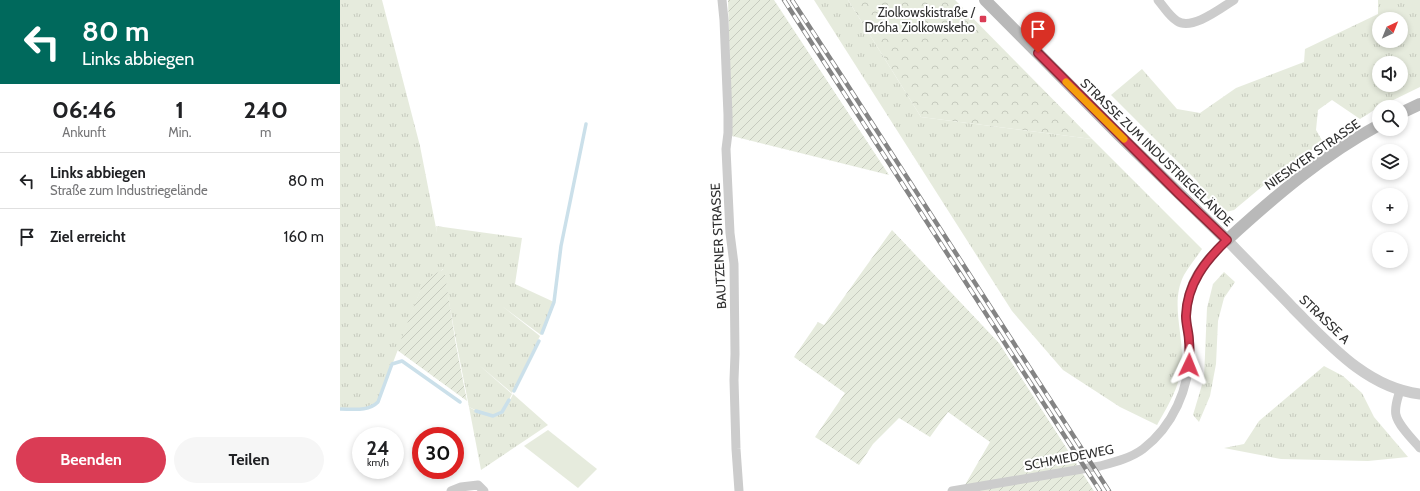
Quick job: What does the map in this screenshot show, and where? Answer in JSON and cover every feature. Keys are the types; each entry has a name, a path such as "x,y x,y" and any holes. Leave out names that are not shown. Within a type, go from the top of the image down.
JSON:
{"main road":[{"name":"STRASSE ZUM INDUSTRIEGELÄNDE","path":"985,0 1119,135 1227,240"},
{"path":"1408,110 1420,104"},
{"name":"NIESKYER STRASSE","path":"1227,240 1276,195 1301,176 1372,129"}],"street":[{"name":"BAUTZENER STRASSE","path":"722,0 728,115 726,149 730,233 734,264 734,380 739,491"},
{"path":"1158,0 1169,14 1183,24 1200,20 1234,0"},
{"name":"STRASSE A","path":"1227,240 1309,324 1352,365 1370,377 1400,390 1420,394"},
{"name":"STRASSE ZUM INDUSTRIEGELÄNDE","path":"1174,414 1182,394 1189,365 1190,341 1186,316 1191,288 1199,271 1227,240"},
{"path":"1400,390 1396,404 1396,416 1420,448"},
{"name":"SCHMIEDEWEG","path":"952,491 1100,466 1122,460 1142,450 1163,430 1174,414"},
{"path":"451,491 461,487 481,488"}],"green space":[{"path":"340,0 382,0 420,146 437,233 436,226 522,238 515,284 554,302 541,335 502,306 540,336 512,393 479,365 512,394 504,408 495,414 484,414 469,407 443,269 421,289 378,402 365,409 340,408"},
{"path":"728,0 774,0 889,175 732,136"},
{"path":"814,0 848,0 921,117 1092,139 1202,249 1184,275 1180,287 1178,312 1182,362 1180,375 1173,395 1157,425 1120,407 1063,370 1012,311"},
{"path":"848,0 955,0 1092,139 921,117"},
{"path":"1378,0 1420,0 1420,87 1393,100 1372,100 1372,111 1360,119 1332,100 1318,110 1316,130 1323,142 1276,175 1234,210 1226,212 1217,207 1208,199 1197,181 1111,95 1142,69 1177,109 1200,113 1236,88 1304,62 1305,49 1372,17 1372,48 1408,48 1408,12 1378,12"},
{"path":"892,230 999,343 1094,491 953,491 962,490 990,442 948,412 930,437 899,418 873,444 859,465 815,437 845,393 794,357 818,322 824,325"},
{"path":"444,269 456,345 467,401 397,350 421,288 431,276"},
{"path":"1224,272 1235,282 1224,298 1218,321 1216,364 1210,396 1199,422 1193,415 1204,378 1207,308 1213,284"},
{"path":"1324,366 1343,376 1362,393 1374,417 1408,457 1368,461 1281,459 1224,448 1244,444 1259,421"},
{"path":"513,394 548,425 481,470 469,407 484,415 496,416 509,403"},
{"path":"548,430 597,469 578,488 524,446"}],"waterway":[{"path":"542,333 554,302 561,246 586,124"},
{"path":"514,391 539,341"},
{"path":"340,409 365,409 378,402 392,364 402,361 460,402"},
{"path":"476,411 493,416 502,412 509,400"}],"railway":[{"path":"784,0 1100,491"},
{"path":"792,0 1109,491"}],"slow traffic":[{"path":"1066,82 1124,139"}],"place":[{"name":"Ziolkowskistraße / Dróha Ziolkowskeho","path":"983,19"}],"route":[{"path":"1038,53 1119,135 1227,240 1217,249 1199,271 1191,288 1186,316 1190,341 1189,365"}]}
